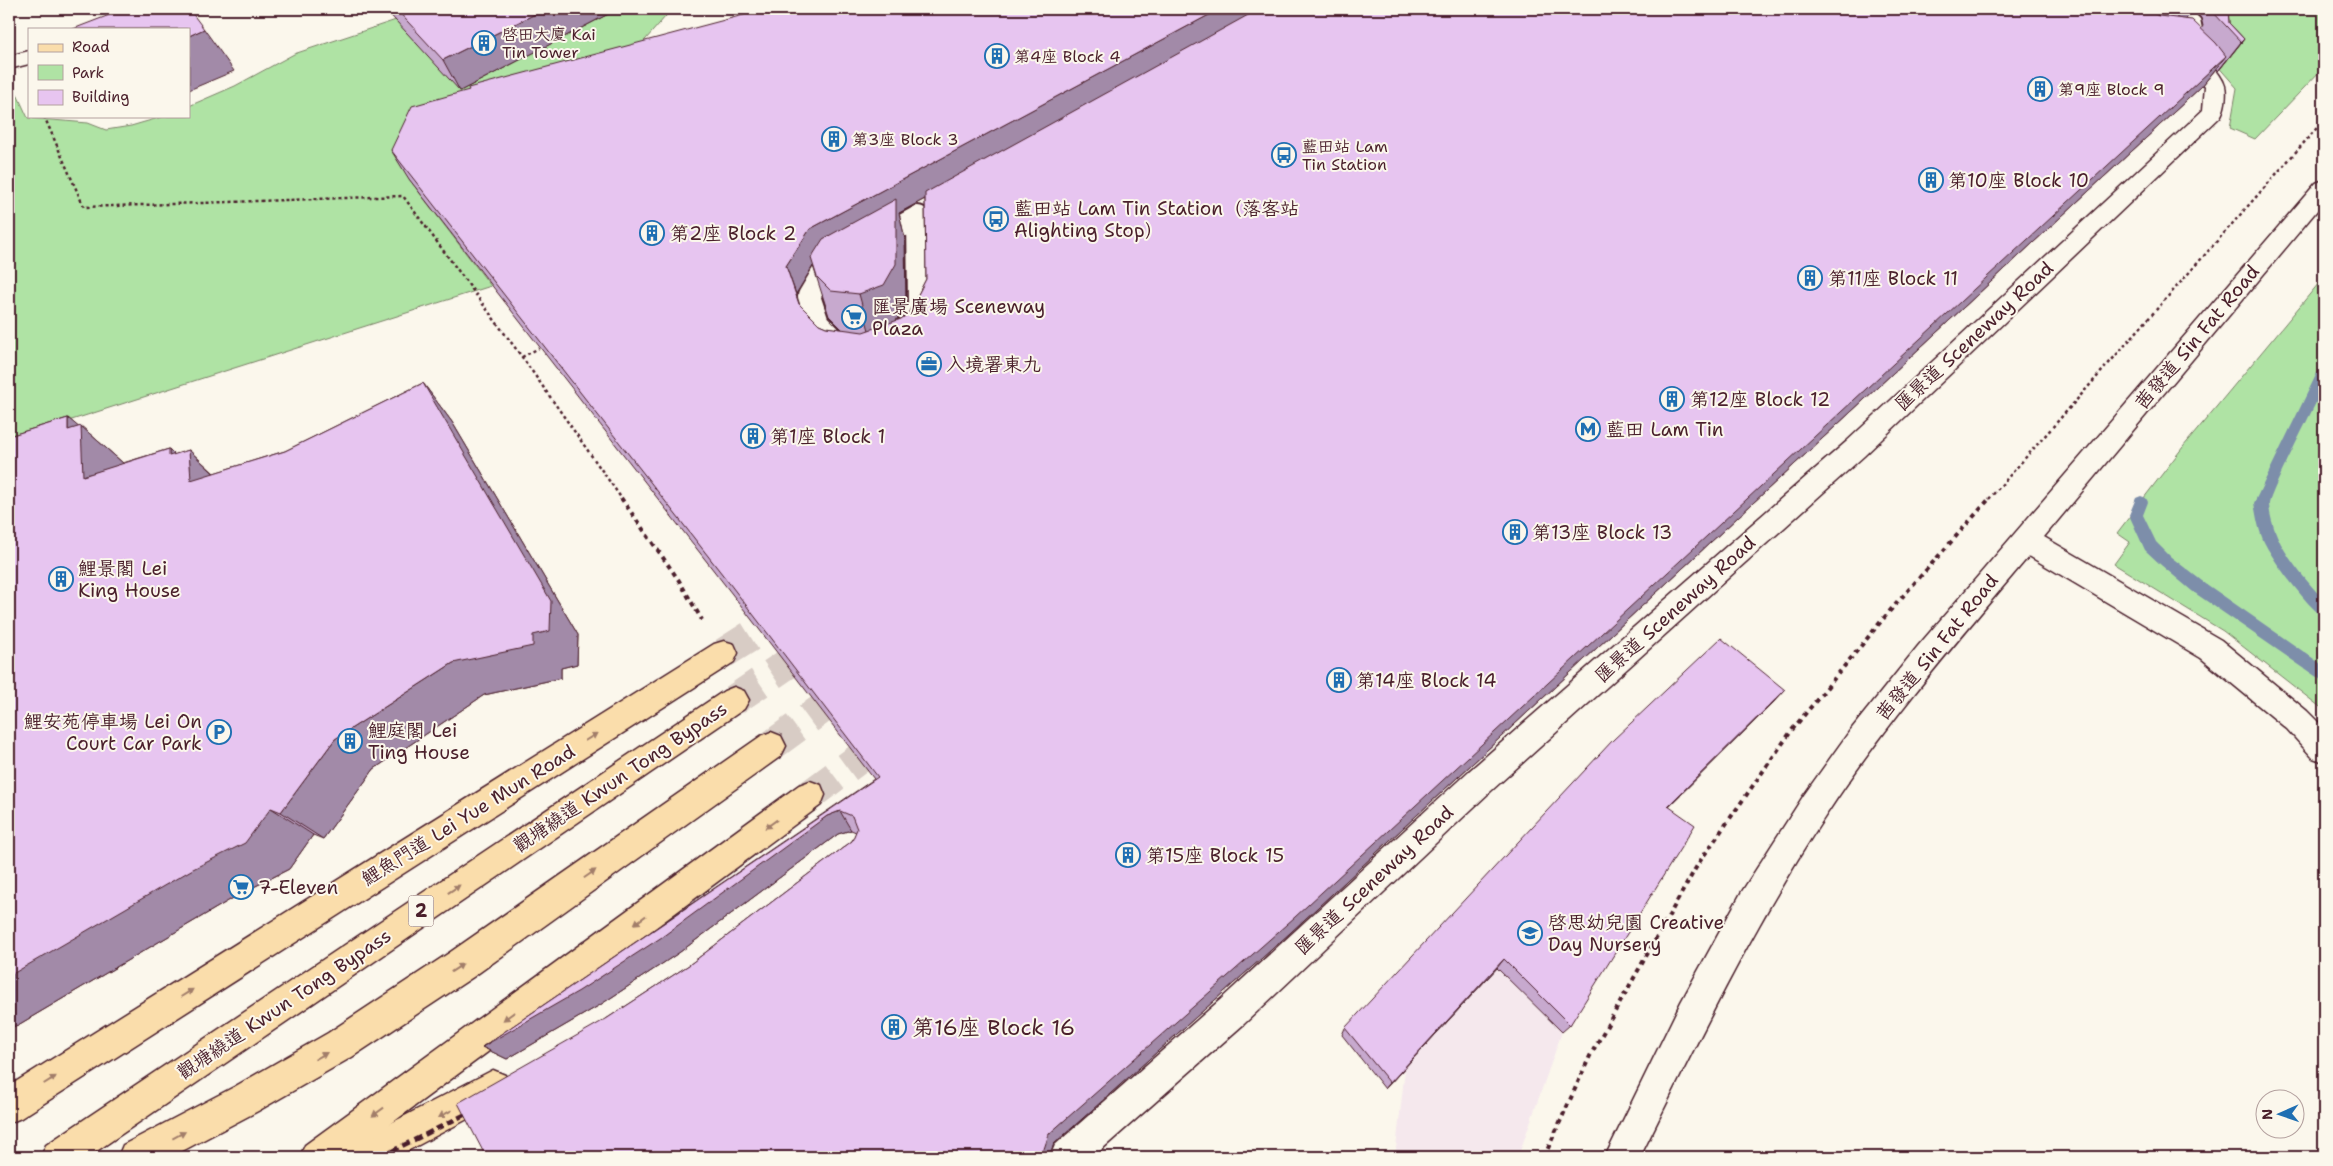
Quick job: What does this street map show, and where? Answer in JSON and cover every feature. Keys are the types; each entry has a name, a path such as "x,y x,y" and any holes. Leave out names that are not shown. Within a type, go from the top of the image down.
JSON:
{"main road":[{"name":"鯉魚門道 Lei Yue Mun Road","path":"9,1106 724,653"},
{"name":"觀塘繞道 Kwun Tong Bypass","path":"58,1157 734,700"},
{"path":"135,1157 246,1099 340,1045 460,966 770,746"},
{"path":"317,1157 810,795"},
{"path":"361,1157 523,1071"}],"street":[{"path":"2110,9 2111,16 2118,25 2130,33 2160,42 2174,41 2187,37 2192,29 2190,19 2179,9"},
{"name":"匯景道 Sceneway Road","path":"1067,1157 1232,1012 1480,781 1855,449 2213,112 2215,86 2201,66 2174,41"},
{"path":"9,63 28,57"},
{"name":"茜發道 Sin Fat Road","path":"1622,1157 1693,1014 1752,904 1815,805 1859,742 1911,677 2324,188"},
{"path":"927,212 919,308 903,335 872,347 837,342 818,322 810,296 825,268 927,212"},
{"path":"2026,540 2211,649 2297,720 2324,748"}],"path":[{"path":"45,118 84,207 404,196 522,357 678,579 706,627"},
{"path":"522,357 539,348"}],"shaded area":[{"name":"啓思幼兒園 Creative Day Nursery","path":"1590,768 1685,835 1562,1032 1518,1157 1395,1157 1405,1069 1385,1089 1342,1035"}],"green space":[{"path":"609,9 672,9 607,84 409,179 491,286 9,440 9,93 16,92 28,118 88,123 106,130 131,126 158,118 190,118 190,106 235,86 294,54 396,20"},
{"path":"2204,9 2324,9 2324,67 2255,139 2230,128 2237,88 2201,47 2206,34"},
{"path":"2324,277 2324,710 2223,631 2114,564 2130,542 2117,533 2183,447"}],"building":[{"path":"125,9 189,9 204,29 190,36 190,28 76,28"},
{"path":"396,9 545,9 443,60"},
{"path":"766,9 1220,9 810,229 786,266 799,304 819,324 826,327 863,332 901,319 908,314 926,279 925,193 1259,9 2145,9 2159,16 2192,20 2216,43 2226,56 1295,917 1049,1134 1044,1149 1034,1157 486,1157 458,1103 606,1019 689,965 852,841 857,829 852,816 840,811 827,816 662,937 579,991 482,1047 878,777 391,150 412,106 469,90 468,88"},
{"path":"2217,9 2228,9 2229,23 2244,39 2241,42 2213,12"},
{"path":"896,199 896,264 884,285 859,294 831,291 817,277 811,258 823,239"},
{"name":"鯉安苑停車場 Lei On Court Car Park","path":"423,383 551,601 550,631 533,635 533,646 453,663 335,739 281,812 271,808 245,843 193,869 9,976 9,436 68,418 68,430 81,426 83,476 169,449 169,456 189,450 191,480 285,451"},
{"name":"啓思幼兒園 Creative Day Nursery","path":"1721,638 1785,690 1668,806 1695,825 1570,1025 1504,959 1390,1083 1345,1028 1613,740"},
{"path":"1145,1152 1149,1157 1139,1157"}],"waterway":[{"path":"2324,373 2261,503 2269,538 2301,585 2324,610"},
{"path":"2141,502 2136,515 2150,546 2197,586 2324,675"}],"tunnel":[{"path":"724,653 792,610"},
{"path":"734,700 818,643"},
{"path":"771,746 850,688"},
{"path":"810,795 889,736"}],"railway":[{"path":"380,1157 476,1109"}],"place":[{"name":"啓田大廈 Kai Tin Tower","path":"484,43"},
{"name":"第4座 Block 4","path":"997,56"},
{"name":"第9座 Block 9","path":"2040,89"},
{"name":"第3座 Block 3","path":"834,139"},
{"name":"藍田站 Lam Tin Station","path":"1284,155"},
{"name":"第10座 Block 10","path":"1931,180"},
{"name":"藍田站 Lam Tin Station（落客站 Alighting Stop）","path":"996,219"},
{"name":"第2座 Block 2","path":"652,233"},
{"name":"第11座 Block 11","path":"1810,278"},
{"name":"匯景廣場 Sceneway Plaza","path":"854,317"},
{"name":"入境署東九","path":"929,364"},
{"name":"第12座 Block 12","path":"1672,399"},
{"name":"藍田 Lam Tin","path":"1588,429"},
{"name":"第1座 Block 1","path":"753,436"},
{"name":"第13座 Block 13","path":"1515,532"},
{"name":"鯉景閣 Lei King House","path":"61,579"},
{"name":"第14座 Block 14","path":"1339,680"},
{"name":"鯉安苑停車場 Lei On Court Car Park","path":"219,732"},
{"name":"鯉庭閣 Lei Ting House","path":"350,741"},
{"name":"第15座 Block 15","path":"1128,855"},
{"name":"7-Eleven","path":"241,887"},
{"name":"啓思幼兒園 Creative Day Nursery","path":"1530,933"},
{"name":"第16座 Block 16","path":"894,1027"}]}
